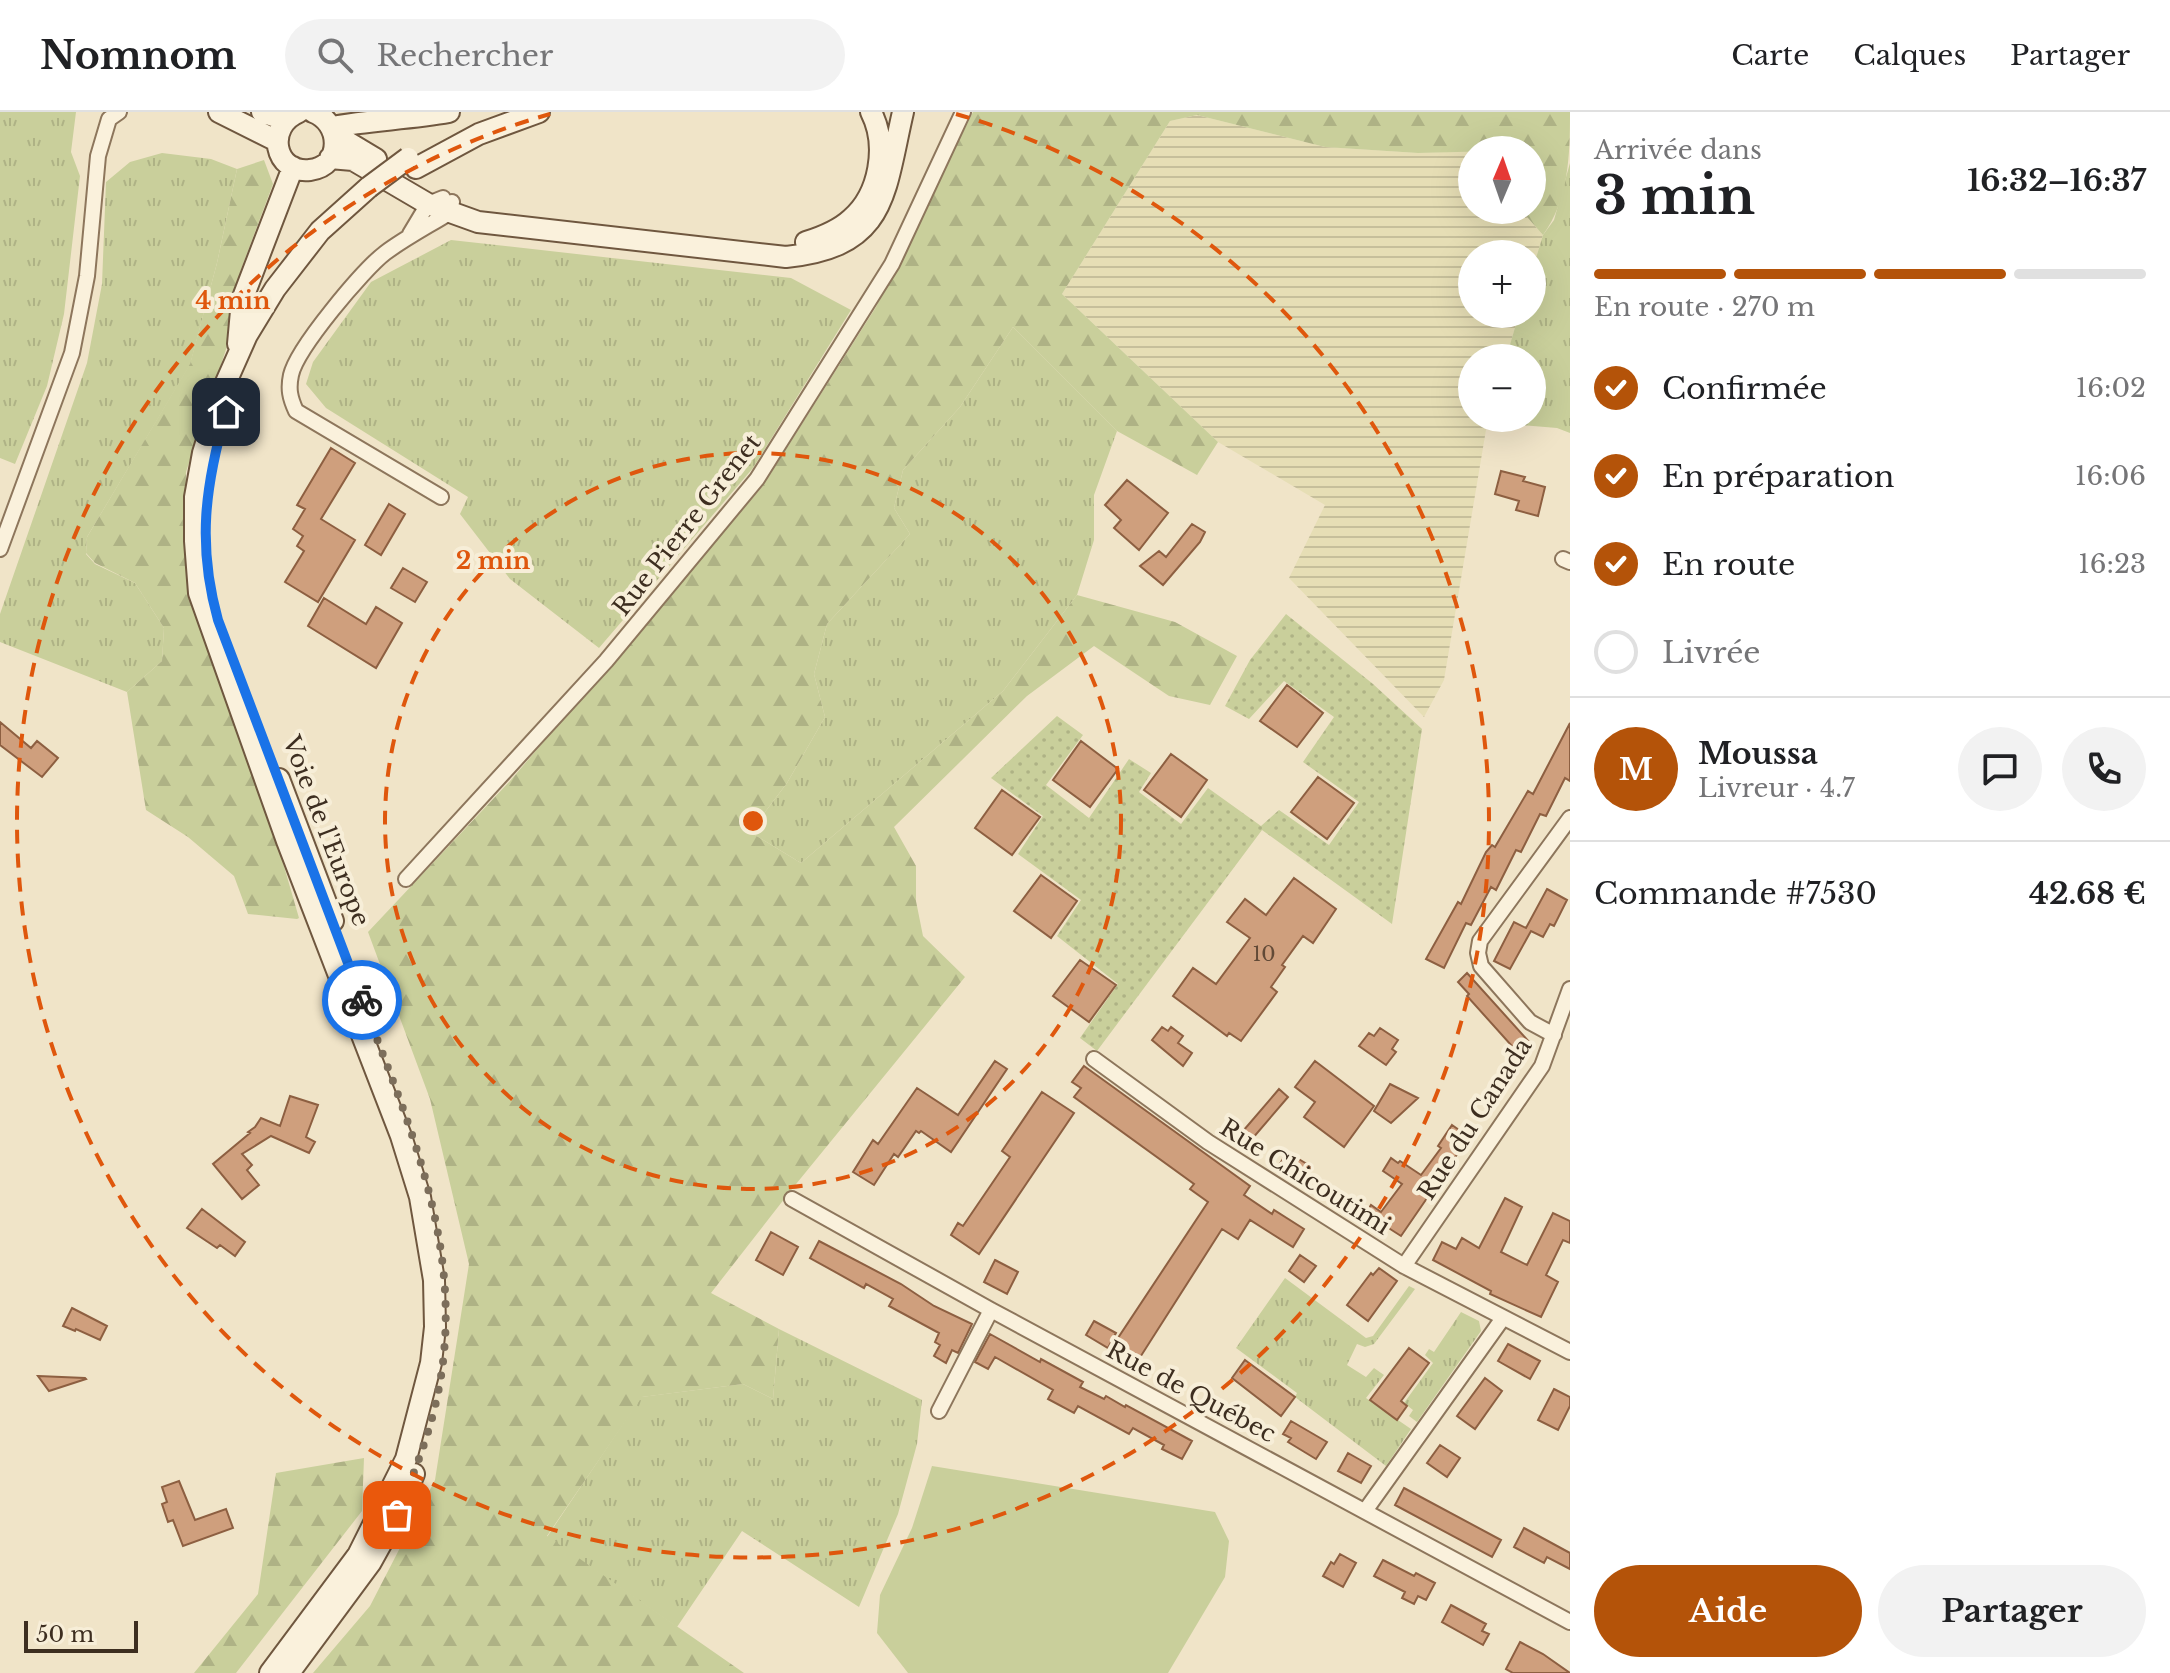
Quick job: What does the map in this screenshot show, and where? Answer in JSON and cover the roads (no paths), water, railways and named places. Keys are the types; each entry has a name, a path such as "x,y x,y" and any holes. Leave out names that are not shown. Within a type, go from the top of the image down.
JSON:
{"main road":[{"path":"262,112 292,116"},
{"path":"328,121 449,112"},
{"name":"Voie de l'Europe","path":"270,1673 358,1555 406,1459 431,1363 435,1327 434,1280 420,1197 401,1136 287,841 199,593 195,497 203,453 223,389 247,335 275,289 320,231 462,129 507,112"},
{"name":"Voie de l'Europe","path":"412,163 539,112"},
{"path":"328,121 443,204 586,222 805,243 825,236 853,218 872,189 880,142 871,112"},
{"path":"330,158 353,160 478,222 786,257 808,255 845,241 873,217 881,206 890,179 903,112"},
{"path":"222,113 277,141"},
{"path":"292,116 280,127 277,141 279,153 293,167 309,170 330,158 336,144 328,121"},
{"path":"223,389 240,338 242,300 293,167"},
{"name":"Voie de l'Europe","path":"289,1673 371,1562 397,1515 433,1416 442,1366 445,1285 433,1200 416,1145 218,620 208,585 204,545 205,501 211,464 226,412 252,348 279,301 315,254 374,190"}],"street":[{"path":"0,549 72,353 87,276 98,156 109,119 119,112"},
{"path":"202,112 222,113"},
{"name":"Rue Pierre Grenet","path":"406,879 606,661 757,479 892,264 963,112"},
{"path":"408,237 443,204"},
{"path":"441,497 296,411 289,395 291,372 300,354 351,286 383,254 408,237 443,204"},
{"path":"1554,1035 1530,1022 1481,966 1478,953 1480,941 1570,818"},
{"name":"Rue du Canada","path":"1404,1266 1542,1066 1570,989"},
{"name":"Rue Chicoutimi","path":"1094,1059 1208,1142 1404,1266 1570,1352"},
{"name":"Rue de Québec","path":"792,1199 991,1310 1570,1622"},
{"path":"939,1411 991,1310"},
{"path":"1365,1511 1503,1318"}]}
